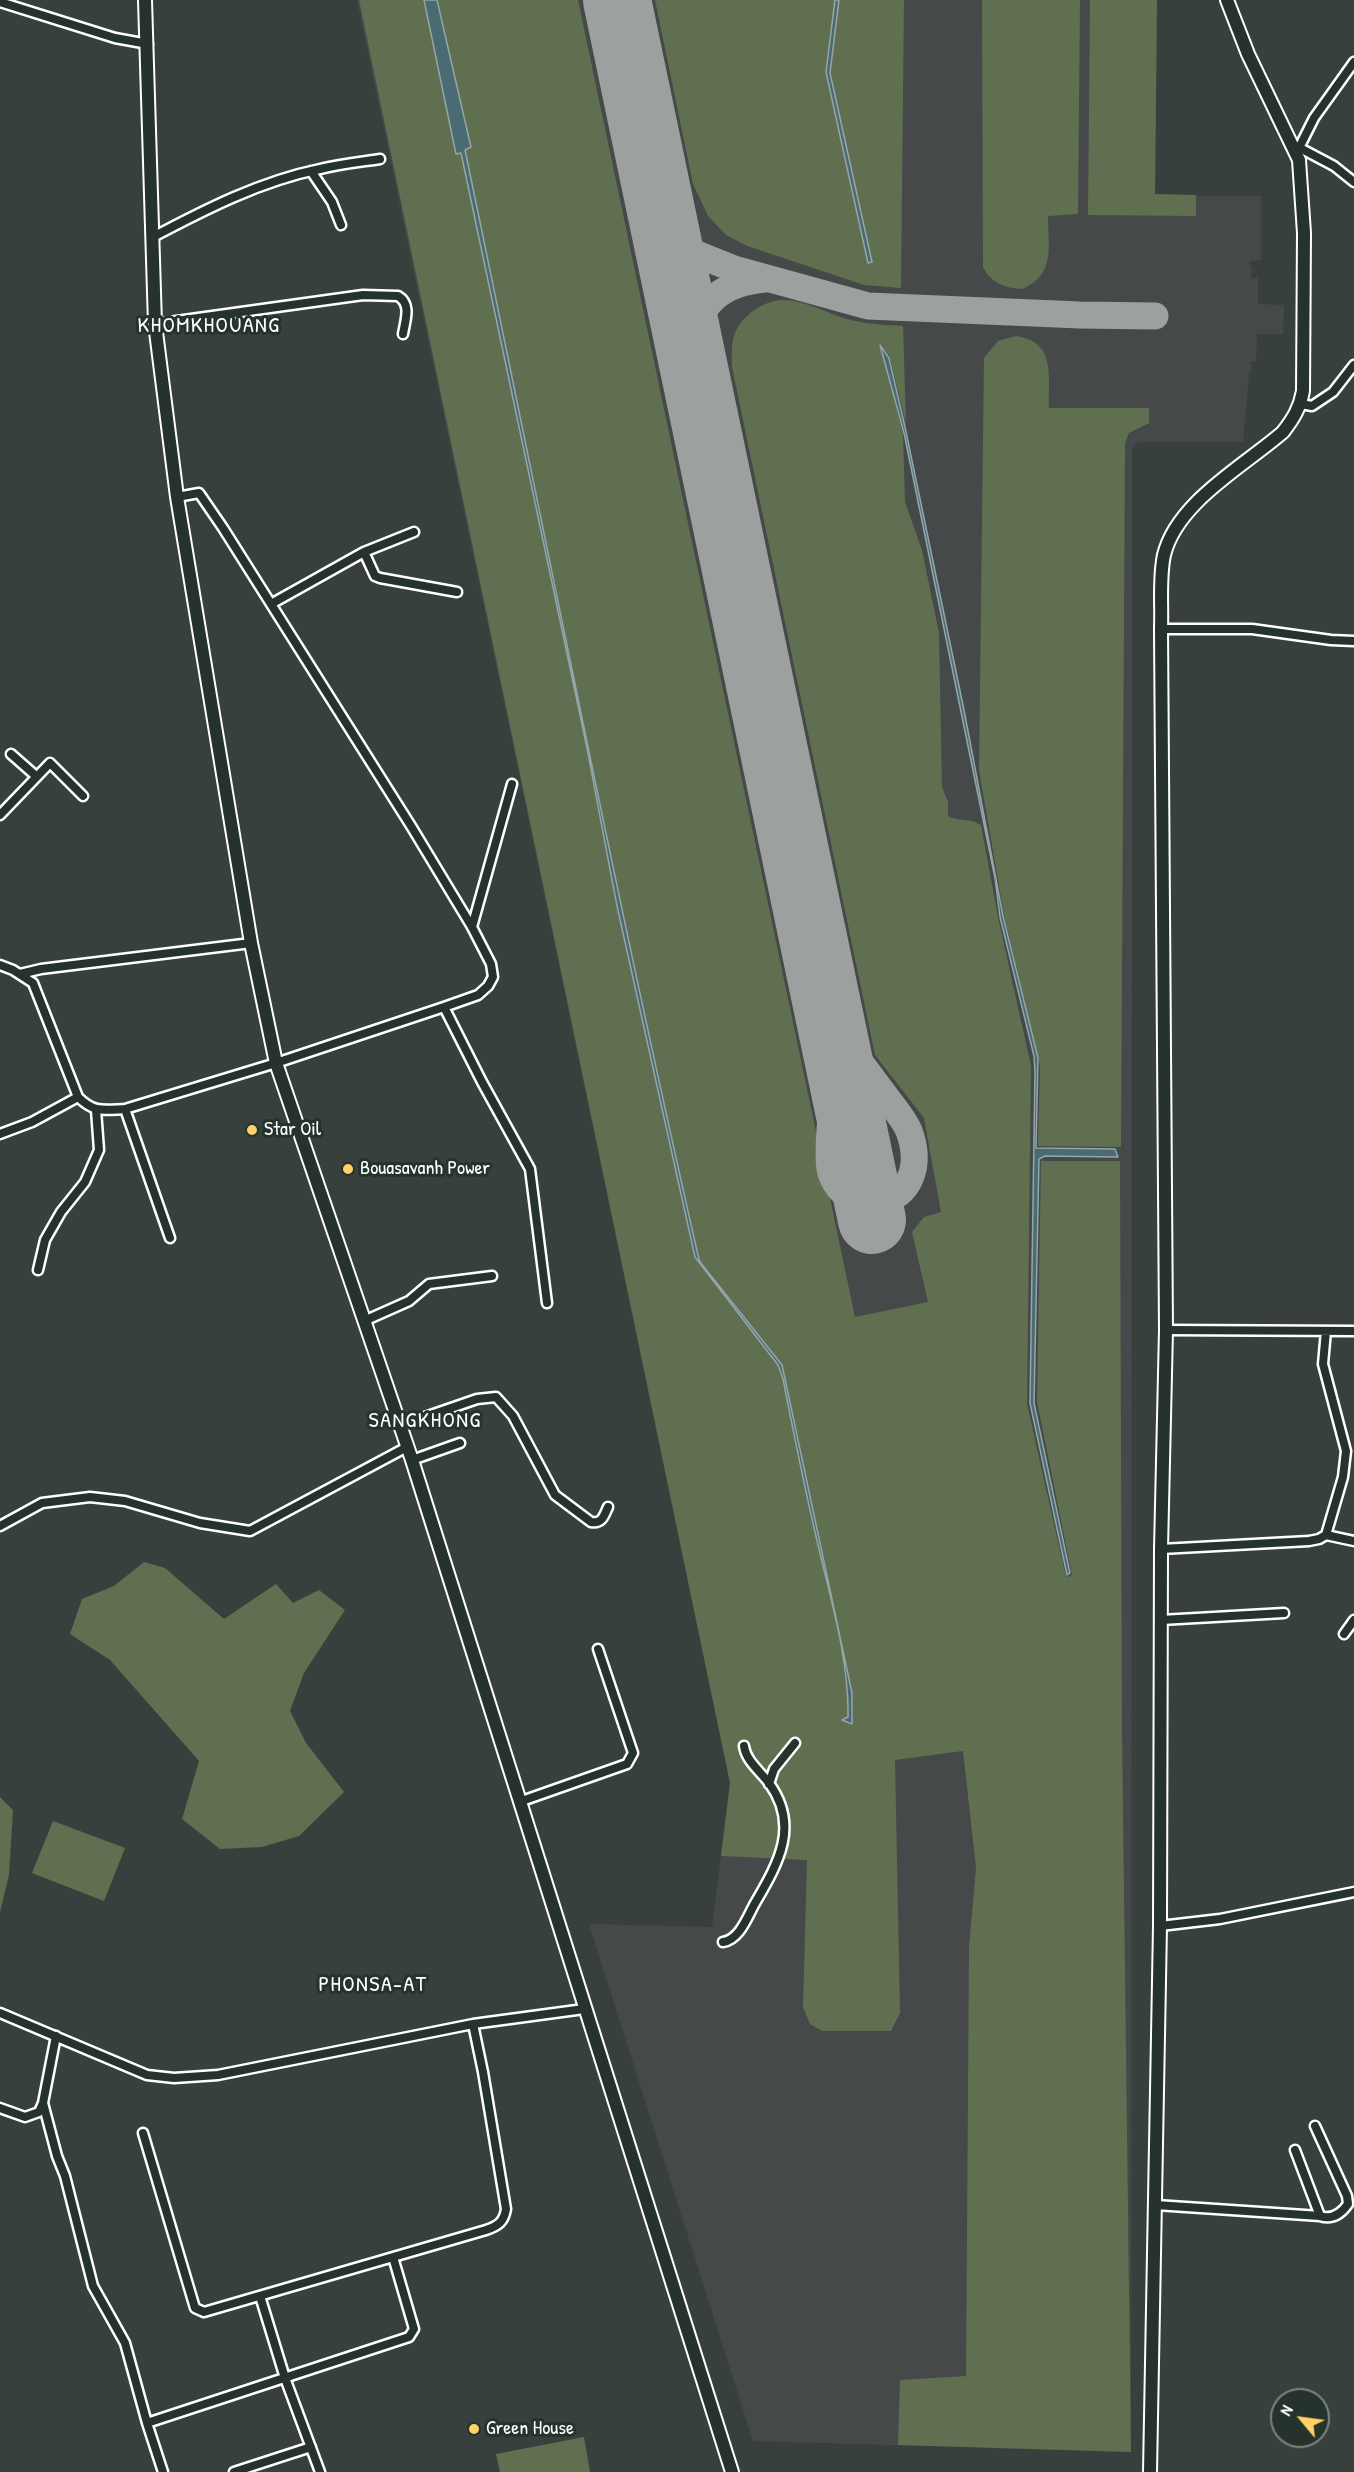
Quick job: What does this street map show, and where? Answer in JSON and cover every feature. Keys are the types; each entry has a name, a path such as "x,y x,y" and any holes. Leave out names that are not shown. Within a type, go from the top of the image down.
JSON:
{"main road":[{"path":"146,0 155,324 177,497 251,943 276,1063 412,1460 732,2472"},
{"path":"1150,2472 1160,1926 1161,1549 1166,1330 1161,629 1163,559 1178,525 1200,499 1282,432 1294,419 1301,404 1304,233 1298,150 1248,54 1227,0"}],"street":[{"path":"0,2 115,38 148,44"},
{"path":"1354,62 1320,109 1298,150 1334,166 1354,182"},
{"path":"153,237 213,205 264,186 311,171 380,159"},
{"path":"311,171 332,202 340,225"},
{"path":"155,324 363,295 398,296 402,298 407,310 403,334"},
{"path":"1301,404 1312,406 1333,392 1354,365"},
{"path":"0,965 33,983 78,1097 96,1110 125,1109 276,1063 444,1007 478,995 488,986 493,977 491,964 472,927 271,604 199,493 177,497"},
{"path":"271,604 364,552 414,532"},
{"path":"364,552 375,576 458,592"},
{"path":"1161,629 1252,629 1354,641"},
{"path":"11,754 36,776"},
{"path":"0,815 47,764 51,763 83,796"},
{"path":"472,927 512,784"},
{"path":"20,974 41,969 251,943"},
{"path":"444,1007 482,1083 530,1169 547,1303"},
{"path":"0,1134 32,1122 78,1097"},
{"path":"125,1109 170,1238"},
{"path":"38,1270 45,1240 61,1212 85,1182 99,1150 96,1110"},
{"path":"364,1321 409,1301 429,1284 492,1276"},
{"path":"1166,1330 1354,1331"},
{"path":"1326,1331 1323,1364 1346,1451 1343,1477 1326,1535"},
{"path":"399,1426 477,1399 496,1397 513,1416 555,1495 591,1522 597,1523 602,1520 608,1508"},
{"path":"412,1460 460,1443"},
{"path":"0,1526 42,1503 90,1497 125,1501 200,1523 250,1531 407,1448"},
{"path":"1161,1549 1309,1541 1326,1535 1354,1541"},
{"path":"1161,1620 1284,1613"},
{"path":"1344,1634 1354,1620"},
{"path":"519,1802 609,1772 631,1760 633,1753 598,1649"},
{"path":"769,1784 774,1769 795,1743"},
{"path":"723,1942 730,1941 739,1932 771,1875 785,1841 786,1823 780,1802 769,1784 746,1756 744,1746"},
{"path":"1160,1926 1220,1919 1354,1892"},
{"path":"0,2013 147,2075 174,2078 218,2075 472,2024 584,2009"},
{"path":"143,2133 195,2308 204,2312 486,2230 498,2225 505,2215 485,2083 472,2024"},
{"path":"0,2108 25,2117 39,2112 44,2103 56,2036"},
{"path":"44,2103 57,2156 66,2176 93,2286 125,2343 163,2472"},
{"path":"1156,2205 1331,2218 1344,2210 1348,2204 1347,2196 1315,2126"},
{"path":"1294,2150 1320,2216"},
{"path":"147,2423 412,2334 414,2329 393,2257"},
{"path":"261,2296 285,2378 320,2472"},
{"path":"234,2472 311,2447"}],"shaded area":[{"path":"357,0 1157,0 1155,195 1261,196 1261,260 1249,261 1249,265 1252,266 1251,278 1258,278 1258,304 1284,305 1283,334 1257,334 1256,361 1251,361 1251,372 1249,373 1243,442 1138,442 1132,448 1131,2452 753,2441 589,1924 712,1927 730,1783"}],"green space":[{"path":"359,0 424,0 456,153 461,153 587,748 617,906 695,1257 778,1365 783,1379 846,1674 848,1717 843,1720 852,1723 852,1693 782,1365 700,1262 698,1255 579,703 465,150 471,147 437,0 578,0 855,1317 928,1302 912,1232 924,1217 941,1212 924,1118 875,1055 732,367 732,350 735,332 739,325 750,313 772,301 788,300 806,304 854,321 903,326 906,424 890,357 880,344 903,434 905,502 922,550 939,633 942,787 948,802 948,816 981,825 998,917 1031,1066 1027,1404 1066,1577 1072,1575 1037,1402 1041,1161 1120,1161 1122,1731 1131,2452 898,2445 900,2380 966,2376 969,1947 976,1868 963,1751 895,1760 900,2013 891,2031 822,2031 810,2024 803,2007 807,1860 721,1856 730,1783"},
{"path":"655,0 904,0 901,288 864,285 747,246 726,235 708,216 693,184"},
{"path":"982,0 1080,0 1078,214 1048,216 1049,249 1045,268 1033,283 1022,289 999,284 983,267"},
{"path":"1090,0 1157,0 1155,194 1196,195 1196,216 1088,215"},
{"path":"1016,336 1038,345 1044,353 1049,373 1049,408 1149,408 1149,423 1129,433 1125,443 1121,1147 1038,1146 1040,1066 1004,915 979,770 984,358 998,341"},
{"path":"144,1562 165,1568 224,1619 276,1584 293,1603 319,1590 345,1610 304,1673 290,1711 306,1743 344,1792 299,1836 262,1847 220,1849 182,1819 199,1761 110,1660 70,1634 82,1599 114,1586"},
{"path":"0,1797 13,1810 9,1875 0,1912"},
{"path":"53,1821 125,1848 104,1901 32,1873"},
{"path":"584,2437 590,2472 500,2472 496,2454"}],"water":[{"path":"424,0 437,0 471,147 465,150 608,841 698,1255 700,1262 782,1365 852,1693 852,1724 842,1720 848,1717 846,1674 783,1379 778,1365 695,1257 617,906 587,748 461,153 456,154"},
{"path":"835,0 839,0 830,73 872,262 868,263 826,72"},
{"path":"880,345 889,358 905,427 964,710 1003,916 1038,1058 1036,1148 1115,1149 1118,1157 1045,1156 1039,1159 1034,1403 1070,1573 1067,1575 1030,1403 1034,1056 1000,917 995,878 904,433"}],"taxiway":[{"path":"667,242 734,269 868,306 1155,316"},
{"path":"689,344 700,317 715,297 736,285 765,279"},
{"path":"825,998 828,1014 837,1031 899,1114 909,1131 914,1156 911,1176 901,1191 887,1200 871,1203 855,1200 841,1190 831,1173 829,1151 838,1060"}],"runway":[{"path":"617,0 872,1220"}],"place":[{"name":"Star Oil","path":"252,1130"},
{"name":"Bouasavanh Power","path":"348,1169"},
{"name":"Green House","path":"474,2429"}],"district":[{"name":"KHOMKHOUANG","path":"209,326"},
{"name":"SANGKHONG","path":"425,1421"},
{"name":"PHONSA-AT","path":"373,1985"}]}
